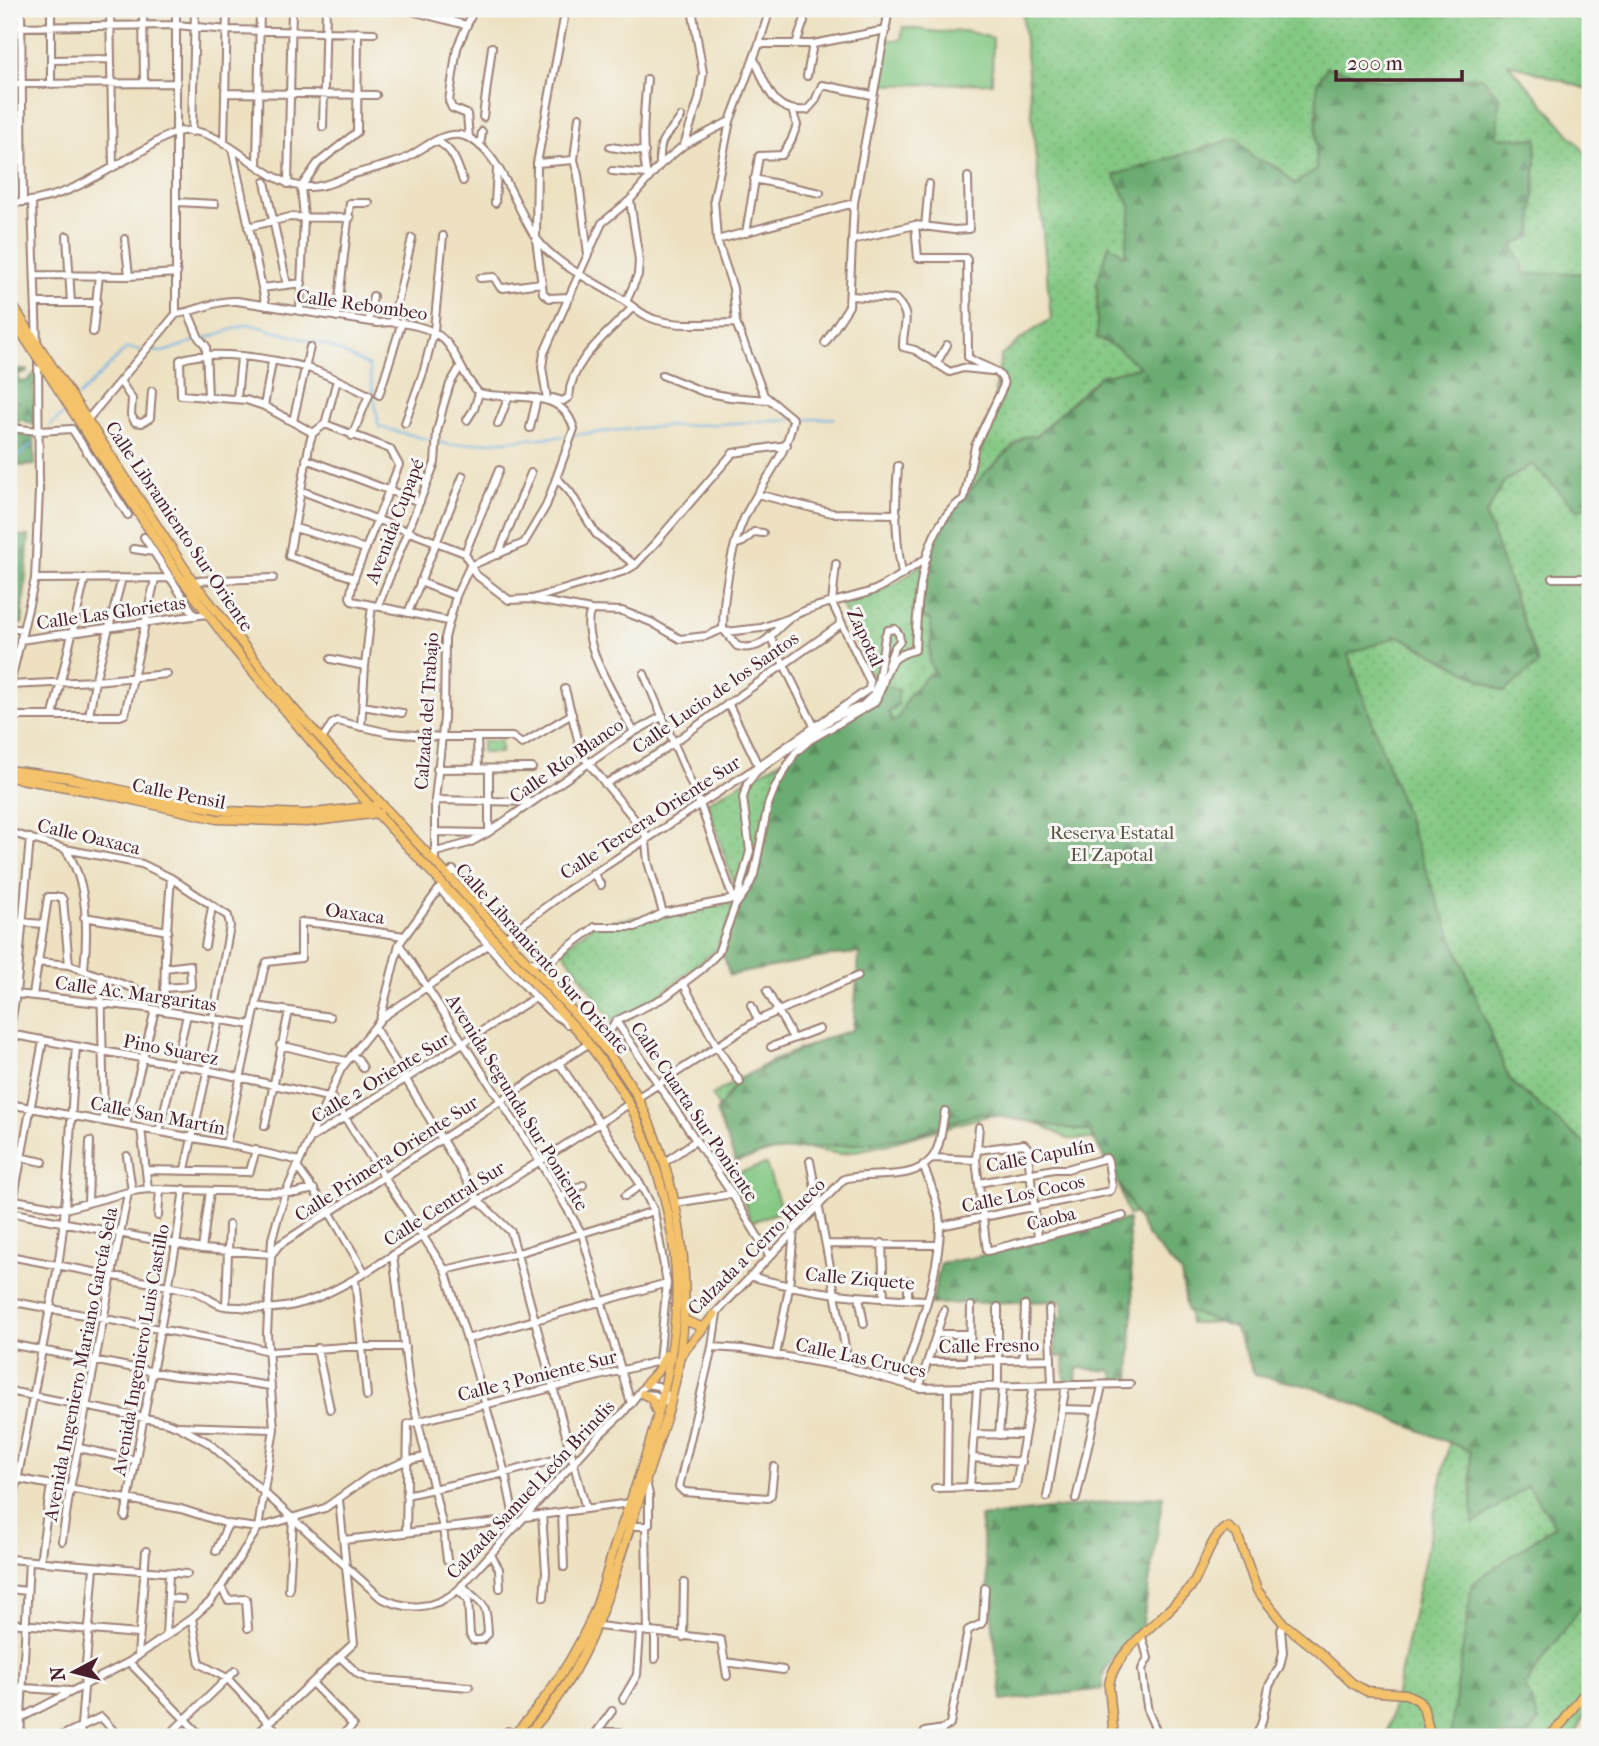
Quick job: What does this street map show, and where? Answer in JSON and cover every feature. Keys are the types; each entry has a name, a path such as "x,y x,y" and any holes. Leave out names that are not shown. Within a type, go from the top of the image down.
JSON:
{"main road":[{"name":"Calle Libramiento Sur Oriente","path":"9,300 52,380 207,614 287,714 441,887 582,1035 608,1069 629,1104 655,1167 667,1209 676,1272 671,1343 656,1419 596,1608 575,1653 551,1692 513,1735"},
{"name":"Calle Libramiento Sur Oriente","path":"9,314 42,362 64,384 194,580 263,671 448,876 461,883 475,904 607,1051 638,1098 665,1162 675,1203 685,1276 684,1320 671,1402 598,1626 575,1674 525,1737"},
{"name":"Calle Pensil","path":"9,769 69,778 173,802 227,811 305,814 375,811"},
{"name":"Calle Pensil","path":"9,777 106,794 218,819 307,822 375,811 384,807"},
{"path":"680,1356 715,1314"},
{"path":"684,1320 699,1326"},
{"path":"646,1384 671,1343"},
{"path":"640,1395 653,1401 656,1419"},
{"path":"1114,1737 1109,1679 1117,1661 1190,1589 1215,1538 1228,1527 1237,1534 1257,1590 1284,1624 1352,1683 1366,1691 1406,1694 1418,1700 1423,1707 1431,1737"},
{"path":"1549,1737 1563,1723 1590,1685"}],"street":[{"path":"20,9 23,202"},
{"path":"51,9 51,84"},
{"path":"110,9 113,167"},
{"path":"143,9 144,83"},
{"path":"88,419 176,314 176,9"},
{"path":"192,132 195,9"},
{"path":"223,144 227,9"},
{"path":"257,165 260,9"},
{"path":"288,184 292,9"},
{"path":"323,127 326,9"},
{"path":"404,9 423,11 466,25"},
{"path":"450,20 455,9"},
{"path":"469,138 467,114 452,108 449,101 455,58 474,9"},
{"path":"684,145 699,99 703,73 692,9"},
{"path":"770,9 730,121 714,199 718,240 733,288 736,323 761,389 768,400 793,418 787,445 743,520 723,614 725,630 732,642 741,647 761,644 792,617"},
{"path":"825,343 849,306 851,296 854,203 889,9"},
{"path":"565,13 539,147 536,239 541,283 546,297 570,297"},
{"path":"796,44 804,21"},
{"path":"9,27 177,25 228,30 374,33"},
{"path":"759,44 813,44 886,30"},
{"path":"300,310 304,218 301,187 318,163 357,132 358,32"},
{"path":"807,76 813,44"},
{"path":"483,117 492,47"},
{"path":"51,60 110,59"},
{"path":"754,59 774,100 792,110 807,110 816,101 822,85 872,95"},
{"path":"647,79 645,152 648,177"},
{"path":"9,84 177,83"},
{"path":"225,93 356,96 376,94"},
{"path":"746,233 759,156 782,155 797,125 792,110"},
{"path":"579,117 574,160 588,256"},
{"path":"660,165 663,137 681,117"},
{"path":"470,566 524,543 542,515 557,478 574,429 570,417 547,398 543,381 544,353 602,223 630,200 648,177 684,145 730,121"},
{"path":"9,203 32,202 57,196 177,132 205,134 288,184 301,187 331,183 388,165 454,134 469,138 480,146 497,167 536,239 552,255 580,274 644,316 667,323 736,323"},
{"path":"480,146 482,132"},
{"path":"436,141 445,145 452,155 463,181"},
{"path":"610,147 645,152"},
{"path":"232,148 266,306"},
{"path":"537,163 574,160"},
{"path":"495,203 497,167"},
{"path":"612,171 648,177"},
{"path":"852,240 915,225 965,231 969,229 968,177"},
{"path":"754,179 820,193"},
{"path":"265,182 287,285"},
{"path":"926,227 929,184"},
{"path":"467,420 479,393 496,397 563,401 569,397 572,379 578,366 629,305 638,275 639,260 630,200"},
{"path":"32,202 37,346"},
{"path":"177,202 215,204"},
{"path":"337,317 350,203 369,202"},
{"path":"718,240 854,203"},
{"path":"248,227 290,217 350,218"},
{"path":"886,671 896,656 915,650 917,603 936,531 964,499 975,446 992,407 1004,388 1002,376 968,357 966,258 918,258 915,225"},
{"path":"68,236 71,303"},
{"path":"405,423 424,370 434,330 443,236"},
{"path":"393,321 412,238"},
{"path":"125,239 129,276"},
{"path":"36,275 129,276 177,273"},
{"path":"93,332 99,275"},
{"path":"480,278 494,277 503,288 541,283"},
{"path":"262,288 302,284"},
{"path":"9,294 61,373 64,384"},
{"path":"369,321 373,296"},
{"path":"851,296 895,299 907,315 903,347 915,350 950,372 963,368 994,370"},
{"name":"Calle Rebombeo","path":"176,314 224,301 337,317 354,316 378,323 402,322 434,330 449,344 460,367 479,393"},
{"path":"37,303 97,303"},
{"path":"188,312 199,338 206,346 208,398"},
{"path":"9,320 42,362 43,431 35,579 9,687 167,674"},
{"path":"379,395 402,322"},
{"path":"936,364 947,345"},
{"path":"293,421 310,347"},
{"path":"313,433 264,406 237,398 181,395 180,360 207,355 241,358 305,368 337,380 369,395 352,436"},
{"path":"237,398 241,358"},
{"path":"264,406 272,362"},
{"name":"Avenida Cupapé","path":"361,727 365,666 375,605 435,463 437,432 443,407 450,384 460,367"},
{"path":"662,374 704,392 768,400"},
{"path":"337,380 322,426 313,433 289,556 354,578"},
{"path":"120,381 132,399 131,415 135,422 145,422 150,418 152,391"},
{"path":"498,425 509,396"},
{"path":"530,428 537,398"},
{"path":"322,426 390,449 399,465 349,597 352,601 448,621"},
{"path":"9,428 43,431 72,429 128,515"},
{"path":"531,599 614,576 635,565 733,453 787,445"},
{"path":"306,459 420,502"},
{"path":"898,466 897,514 902,573"},
{"path":"465,553 499,470"},
{"path":"498,555 531,473"},
{"path":"408,613 463,476"},
{"path":"557,478 596,534 635,565"},
{"path":"302,491 465,553 475,574 504,598 531,599 591,610 626,611 680,639 725,630 761,628 875,590 927,558"},
{"path":"757,494 832,513 897,514"},
{"path":"295,528 366,549"},
{"path":"737,544 754,533 763,533"},
{"path":"144,537 195,616"},
{"path":"133,549 154,552"},
{"path":"832,603 836,564"},
{"name":"Calzada del Trabajo","path":"435,862 435,800 444,718 444,656 448,621 470,566"},
{"path":"53,715 85,578"},
{"path":"89,716 95,681 122,578"},
{"path":"35,579 171,578"},
{"path":"194,580 273,578"},
{"path":"1553,578 1590,578"},
{"path":"9,716 123,716 155,579"},
{"path":"420,582 456,596"},
{"name":"Zapotal","path":"832,603 870,685"},
{"path":"591,610 587,624 590,643 634,732"},
{"name":"Calle Las Glorietas","path":"20,640 207,614"},
{"name":"Calle Lucio de los Santos","path":"605,784 673,742 841,624"},
{"path":"9,628 23,630"},
{"path":"527,961 543,963 554,958 595,927 635,927 663,913 734,903 748,888 754,875 768,805 775,787 795,753 810,740 874,703 880,694 894,648 900,641 895,629 888,630 885,636 878,683 873,695 863,705 833,718 751,777 744,798 750,851 738,895 734,903 718,953 712,961 664,997 616,1021 609,1033 607,1051"},
{"path":"771,638 814,726"},
{"path":"331,659 365,666"},
{"path":"644,674 699,804 734,903"},
{"name":"Calle Tercera Oriente Sur","path":"505,937 593,873 869,689 870,685"},
{"path":"565,689 582,755 587,764 643,828 652,879 663,913"},
{"path":"728,703 758,765"},
{"path":"363,706 402,713"},
{"path":"322,739 332,723 337,721 389,733 441,737 512,737 522,744 572,714"},
{"name":"Calle Río Blanco","path":"436,852 470,843 634,732 663,716"},
{"path":"477,738 478,769"},
{"path":"437,769 532,768"},
{"path":"435,832 488,832 489,769"},
{"path":"435,800 533,802"},
{"name":"Calle Oaxaca","path":"9,832 65,849 142,864 171,878 230,919 216,1019"},
{"path":"9,1034 24,921 30,838"},
{"path":"65,849 73,860 81,884 86,950 84,969"},
{"path":"593,873 601,885"},
{"path":"164,1011 171,878"},
{"path":"9,1724 129,1662 192,1618 210,1602 221,1587 258,1528 274,1429 268,1309 275,1229 286,1192 312,1138 327,1095 349,1058 380,1020 399,944 441,887 536,998 553,1015 562,1018 582,1035"},
{"path":"33,995 47,898 61,897 69,965"},
{"path":"205,946 212,907"},
{"path":"84,917 168,931"},
{"path":"9,920 43,924"},
{"name":"Oaxaca","path":"256,1006 267,962 301,958 301,922 404,936"},
{"name":"Avenida Segunda Sur Poniente","path":"399,944 539,1160 582,1234 631,1404"},
{"path":"380,1020 488,945"},
{"path":"37,962 84,969 136,989 146,1008"},
{"path":"164,988 191,986 190,965 165,968"},
{"path":"101,975 104,1121"},
{"path":"638,1098 758,1020 858,976"},
{"path":"683,983 716,1045 740,1082"},
{"path":"767,991 793,1038"},
{"name":"Calle Ac. Margaritas","path":"16,993 102,1002 252,1024"},
{"name":"Calle 2 Oriente Sur","path":"312,1138 536,998"},
{"path":"226,1144 256,1006 330,1017"},
{"path":"751,1006 758,1020"},
{"path":"126,1125 155,1010"},
{"path":"265,1126 289,1011"},
{"path":"159,1132 187,1015"},
{"path":"185,1169 216,1019"},
{"name":"Calle Cuarta Sur Poniente","path":"616,1021 769,1255"},
{"path":"375,1028 479,1201 511,1233 586,1509"},
{"path":"771,1047 819,1029"},
{"name":"Pino Suarez","path":"9,1034 327,1095"},
{"path":"9,1223 11,1200 43,1041"},
{"name":"Calle Primera Oriente Sur","path":"272,1254 279,1245 589,1044"},
{"path":"280,1045 358,1059 363,1068"},
{"path":"9,1523 58,1266 64,1223 76,1047"},
{"path":"559,1063 641,1185 654,1211 667,1283 661,1360"},
{"path":"327,1095 332,1098 385,1176 445,1270 505,1473 516,1523 443,1528 344,1540"},
{"name":"Calle San Martín","path":"9,1104 256,1150 299,1164"},
{"name":"Calle Central Sur","path":"226,1306 268,1309 312,1301 394,1255 629,1104"},
{"path":"902,1382 927,1300 938,1245 940,1226 935,1194 923,1166 932,1158 945,1111"},
{"path":"979,1127 976,1160 982,1217"},
{"path":"141,1128 148,1189"},
{"path":"88,1203 90,1141"},
{"path":"665,1162 695,1141"},
{"path":"978,1150 1025,1145 1027,1147 1038,1237"},
{"path":"147,1170 248,1172 256,1150"},
{"path":"9,1156 43,1163"},
{"name":"Avenida Ingeniero Mariano García Sela","path":"62,1541 130,1192 126,1158"},
{"path":"932,1158 976,1160"},
{"name":"Calle Capulín","path":"979,1183 1067,1170 1107,1159 1111,1189"},
{"path":"810,1161 849,1368"},
{"path":"299,1164 365,1273"},
{"name":"Calzada a Cerro Hueco","path":"672,1332 690,1332 715,1314 844,1179 858,1175 914,1171 923,1166"},
{"path":"562,1197 583,1185"},
{"path":"625,1196 641,1185"},
{"path":"11,1200 65,1209 148,1189 286,1192 314,1189"},
{"path":"158,1216 160,1189"},
{"name":"Avenida Ingeniero Luis Castillo","path":"125,1517 184,1189"},
{"name":"Calle Los Cocos","path":"940,1226 1111,1189"},
{"path":"202,1249 209,1191"},
{"path":"675,1203 732,1195"},
{"path":"445,1270 518,1253 654,1211"},
{"path":"10,1212 176,1245 227,1252 272,1254"},
{"name":"Caoba","path":"982,1217 987,1251 1123,1216"},
{"path":"9,1256 194,1291 226,1306 229,1225"},
{"path":"776,1355 789,1287 794,1229"},
{"path":"882,1243 884,1299"},
{"path":"826,1244 938,1245"},
{"path":"394,1255 409,1384 443,1528 447,1560"},
{"name":"Calle Ziquete","path":"750,1276 836,1296 927,1300"},
{"path":"355,1279 367,1396"},
{"path":"908,1281 908,1299"},
{"path":"467,1339 667,1283"},
{"path":"859,1297 864,1324"},
{"path":"9,1301 271,1352 317,1348 405,1347"},
{"path":"970,1361 971,1306"},
{"path":"1023,1360 1025,1306"},
{"path":"998,1307 1001,1387 999,1435"},
{"path":"919,1388 944,1310"},
{"path":"1049,1310 1052,1385"},
{"path":"715,1314 712,1347 679,1487 681,1491 770,1497 774,1468"},
{"path":"937,1334 970,1334"},
{"path":"9,1344 176,1376 270,1386"},
{"name":"Calle Las Cruces","path":"712,1347 743,1349 849,1368 919,1388 1130,1384"},
{"path":"317,1348 330,1409"},
{"name":"Calle Fresno","path":"928,1362 1050,1359"},
{"name":"Calle 3 Poniente Sur","path":"418,1421 661,1360"},
{"path":"646,1384 658,1386 671,1402"},
{"name":"Calzada Samuel León Brindis","path":"9,1391 143,1417 177,1426 209,1443 380,1597 408,1607 434,1604 460,1588 516,1523 525,1517 573,1459 640,1395 646,1384"},
{"path":"1047,1497 1066,1385"},
{"path":"1076,1499 1102,1386"},
{"path":"935,1488 1016,1486 1033,1387"},
{"path":"971,1487 977,1388"},
{"path":"947,1487 948,1389"},
{"path":"640,1395 661,1393"},
{"path":"1062,1409 1095,1409"},
{"path":"406,1532 407,1426 418,1421"},
{"path":"177,1426 274,1429"},
{"path":"974,1434 1024,1435"},
{"path":"79,1448 135,1460"},
{"path":"9,1477 181,1508 228,1524 258,1528 325,1508 370,1476 406,1461 425,1457"},
{"path":"972,1458 1021,1462"},
{"path":"406,1495 573,1459"},
{"path":"646,1481 650,1516 646,1526 655,1659"},
{"path":"40,1562 51,1485"},
{"path":"254,1737 354,1643 339,1500"},
{"path":"525,1517 630,1503"},
{"path":"562,1512 564,1567"},
{"path":"542,1515 546,1572 544,1597"},
{"path":"289,1590 293,1519"},
{"path":"216,1552 228,1524"},
{"path":"631,1526 646,1526"},
{"path":"138,1656 146,1551"},
{"path":"491,1555 499,1569 500,1588"},
{"path":"9,1559 187,1574"},
{"path":"20,1737 29,1561"},
{"path":"80,1737 94,1567"},
{"path":"166,1636 169,1573"},
{"path":"682,1637 684,1583"},
{"path":"221,1587 228,1600 246,1599 248,1628"},
{"path":"460,1588 483,1602 486,1608 488,1634 482,1640 473,1640 470,1635 468,1600 460,1588"},
{"path":"921,1737 925,1732 943,1729 950,1724 968,1630 983,1621 985,1588"},
{"path":"9,1590 27,1591"},
{"path":"168,1598 182,1599"},
{"path":"192,1618 200,1664 227,1678 282,1737"},
{"path":"9,1623 138,1633"},
{"path":"1255,1737 1262,1722 1269,1686 1280,1666 1283,1653 1281,1630 1284,1624"},
{"path":"598,1626 721,1640 727,1676"},
{"path":"623,1699 637,1675 640,1632"},
{"path":"1142,1637 1148,1658 1142,1669 1148,1712 1158,1737"},
{"path":"340,1657 358,1674 369,1679 469,1687"},
{"path":"129,1662 202,1737"},
{"path":"725,1662 783,1670"},
{"path":"167,1737 235,1671"},
{"path":"312,1683 353,1725 340,1737"},
{"path":"9,1687 73,1692"},
{"path":"596,1734 612,1711"},
{"path":"59,1737 101,1717 119,1737"},
{"path":"501,1737 508,1731 513,1735"},
{"path":"596,1734 620,1732 629,1737"}],"green space":[{"name":"Reserva Estatal El Zapotal","path":"1022,9 1590,9 1590,90 1508,63 1590,158 1590,1702 1575,1737 1387,1737 1479,1303 1190,1324 1178,1206 1180,1202 1128,1215 1105,1139 1068,1139 1020,1117 990,1115 884,1145 841,1154 734,1138 712,1095 772,1061 858,1030 861,950 731,973 722,945 617,1028 562,949 596,923 740,903 707,802 803,749 879,696 840,600 899,582 927,560 970,490 972,469 982,434 996,404 995,392 1001,356 1051,319"},
{"path":"903,27 938,32 966,31 993,38 992,83 880,85 887,40 901,40"},
{"name":"Reserva Estatal El Zapotal","path":"1327,67 1384,81 1482,77 1499,97 1497,137 1537,139 1532,236 1513,245 1526,274 1590,273 1590,504 1578,510 1532,464 1503,483 1486,515 1538,664 1504,692 1399,636 1348,654 1433,890 1510,1081 1590,1148 1590,1594 1525,1685 1539,1721 1527,1737 1450,1737 1472,1584 1555,1525 1528,1486 1473,1524 1470,1451 1314,1387 1255,1375 1234,1327 1187,1311 1181,1273 1148,1237 1090,1132 979,1113 914,1135 869,1143 767,1152 736,1162 716,1112 739,1079 826,1038 853,1030 859,953 730,975 719,943 754,867 772,789 794,750 842,716 849,714 882,685 899,690 897,706 889,712 892,722 898,718 909,695 934,672 929,653 932,633 930,620 915,615 934,533 984,474 1023,437 1036,436 1100,376 1140,367 1117,348 1097,338 1097,282 1109,245 1125,255 1131,207 1114,175 1237,138 1253,158 1278,167 1295,184 1316,170 1317,83"},
{"path":"11,354 17,370 27,370 18,374 19,382 27,381 42,371 44,376 33,386 36,426 23,420 18,420 18,425 9,423 9,417 13,417 12,407 18,402 9,402"},
{"path":"9,433 34,435 35,465 14,466 9,486"},
{"path":"9,514 12,516 14,536 29,536 22,624 9,623"},
{"path":"482,741 501,741 501,753 482,753"},
{"path":"766,1164 782,1211 751,1222 735,1174"},
{"path":"1128,1219 1133,1299 1130,1381 1115,1381 1112,1371 1077,1368 1076,1383 1065,1382 1064,1356 1056,1357 1054,1318 1063,1317 1062,1301 931,1304 941,1263"},
{"path":"1163,1496 1142,1628 1116,1653 1104,1672 1102,1689 1002,1701 980,1517"}],"waterway":[{"path":"204,339 248,324 329,346 369,366 379,427 450,445 568,436"},
{"path":"150,351 163,352 198,340"},
{"path":"79,396 127,348 141,350"},
{"path":"49,426 65,413"},
{"path":"797,420 834,418"},
{"path":"573,435 640,428 791,420"},
{"path":"9,470 14,460 32,444"}],"tunnel":[{"path":"482,132 483,117"}]}
